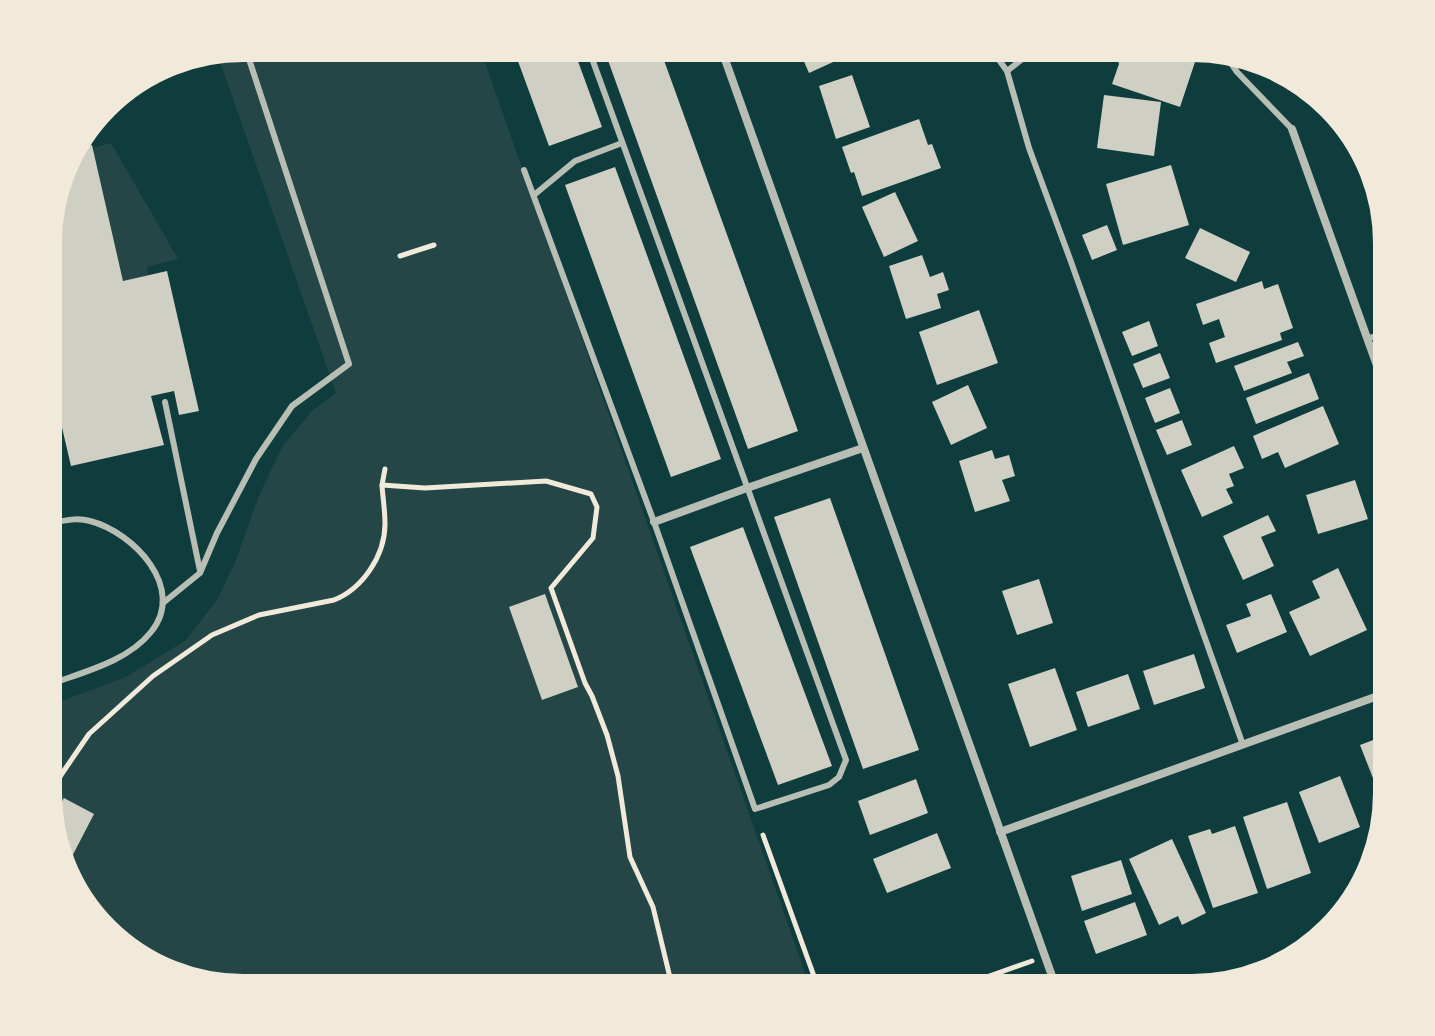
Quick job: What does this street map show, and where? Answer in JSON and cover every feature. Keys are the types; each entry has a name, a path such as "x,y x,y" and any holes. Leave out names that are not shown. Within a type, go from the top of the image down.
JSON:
{"street":[{"path":"725,60 1052,976"},
{"path":"1292,129 1375,361"},
{"path":"654,522 863,448"},
{"path":"1000,832 1375,697"}],"lane":[{"path":"163,603 200,573 256,459 292,406 349,364 249,60"},
{"path":"524,170 654,522 755,809 829,785 839,777 846,760 592,60"},
{"path":"999,60 1007,71 1029,148 1243,745"},
{"path":"1007,71 1021,60"},
{"path":"1232,65 1292,129"},
{"path":"534,195 575,161 622,143"},
{"path":"1367,339 1375,336"},
{"path":"165,402 200,573"},
{"path":"60,521 87,520 104,525 131,543 150,564 160,582 163,603 158,622 150,634 125,654 60,681"}],"path":[{"path":"400,256 434,245"},
{"path":"60,777 89,734 153,676 212,635 259,615 334,600 356,587 374,562 383,540 382,485 385,469"},
{"path":"382,485 425,488 546,481 591,494 597,507 593,538 551,588 607,735 618,776 630,857 653,907 670,976"},
{"path":"763,835 814,976"},
{"path":"990,976 1045,957"}],"shaded area":[{"path":"484,60 806,976 231,976 173,962 132,938 105,914 85,884 66,840 60,805 60,702 126,677 185,641 217,600 282,447 312,411 336,393 220,62"},
{"path":"111,143 178,259 147,267 148,275 123,281 93,148"}],"building":[{"path":"518,60 578,60 602,127 549,146"},
{"path":"608,60 664,60 798,431 748,449"},
{"path":"803,60 838,60 809,73"},
{"path":"1118,60 1202,60 1195,62 1180,107 1112,84"},
{"path":"852,75 870,127 836,139 819,86"},
{"path":"1104,95 1161,102 1154,156 1097,148"},
{"path":"919,119 928,145 932,144 941,168 862,196 842,147"},
{"path":"92,145 123,281 167,271 199,411 179,415 174,391 151,396 164,445 71,466 60,419 60,243 70,184"},
{"path":"1171,165 1189,225 1123,245 1106,184"},
{"path":"615,167 721,459 671,477 565,185"},
{"path":"895,192 918,241 884,257 862,207"},
{"path":"1107,225 1117,250 1092,260 1082,235"},
{"path":"1200,228 1250,252 1236,282 1185,258"},
{"path":"922,255 930,277 943,272 949,290 937,294 941,308 906,319 889,266"},
{"path":"1262,281 1264,289 1278,284 1293,328 1280,333 1282,340 1216,363 1209,343 1225,337 1219,319 1203,325 1196,304"},
{"path":"979,310 998,363 937,385 919,332"},
{"path":"1149,321 1158,346 1132,356 1122,332"},
{"path":"1298,342 1304,356 1287,362 1292,373 1244,391 1234,366"},
{"path":"1160,353 1170,378 1143,388 1133,364"},
{"path":"1309,373 1319,399 1256,424 1246,398"},
{"path":"968,385 987,428 951,445 932,402"},
{"path":"1170,388 1180,413 1155,423 1145,398"},
{"path":"1323,406 1339,444 1285,468 1278,452 1262,459 1253,436"},
{"path":"1182,420 1192,445 1167,455 1156,430"},
{"path":"1234,446 1244,468 1229,474 1234,486 1226,489 1233,503 1202,517 1181,470"},
{"path":"992,450 995,459 1009,455 1015,476 1002,480 1010,501 975,512 959,461"},
{"path":"1355,480 1368,519 1318,534 1306,495"},
{"path":"830,498 919,750 863,769 774,517"},
{"path":"1268,515 1276,531 1261,537 1274,566 1243,580 1223,536"},
{"path":"743,527 832,766 778,785 690,547"},
{"path":"1338,568 1367,630 1310,656 1289,612 1320,598 1312,581"},
{"path":"1039,579 1053,623 1017,635 1002,591"},
{"path":"545,594 578,687 542,700 509,607"},
{"path":"1271,594 1287,632 1237,653 1226,625 1251,616 1246,604"},
{"path":"1194,654 1205,688 1154,705 1143,671"},
{"path":"1055,668 1077,730 1030,747 1008,684"},
{"path":"1128,674 1140,709 1088,727 1076,692"},
{"path":"1375,739 1375,783 1360,745"},
{"path":"1340,776 1360,827 1319,843 1299,792"},
{"path":"916,779 928,813 870,835 858,801"},
{"path":"64,798 94,814 72,857 66,840 60,805"},
{"path":"1287,802 1311,873 1267,889 1243,817"},
{"path":"1235,826 1258,893 1213,908 1188,836 1210,829 1212,834"},
{"path":"937,833 951,868 887,893 873,859"},
{"path":"1172,839 1206,913 1182,925 1178,916 1159,925 1129,859"},
{"path":"1121,860 1132,894 1082,911 1071,876"},
{"path":"1135,902 1147,935 1096,954 1084,921"}]}
